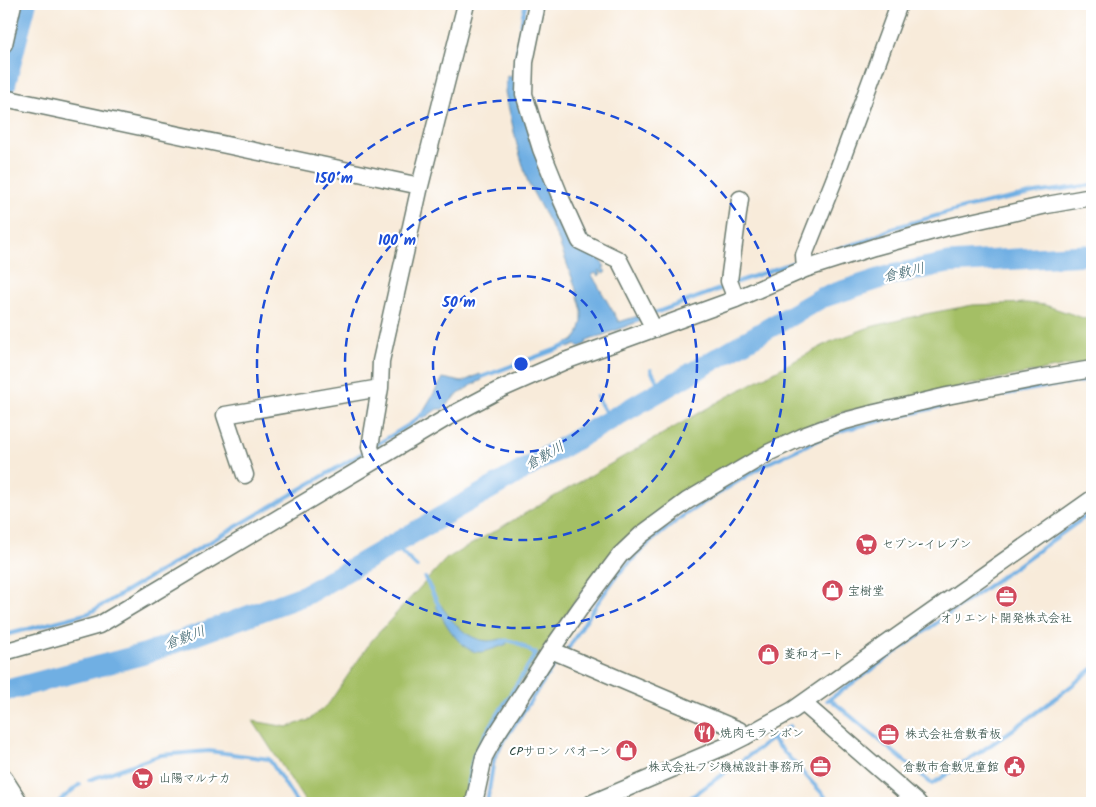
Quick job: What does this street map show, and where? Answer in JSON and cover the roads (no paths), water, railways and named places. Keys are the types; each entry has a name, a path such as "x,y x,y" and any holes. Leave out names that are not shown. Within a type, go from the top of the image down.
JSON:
{"street":[{"path":"4,44 14,4"},
{"path":"372,453 380,388 381,361 420,186 466,4"},
{"path":"538,4 525,62 524,94 541,149 580,241 619,260 649,320"},
{"path":"804,262 899,4"},
{"path":"5,98 420,186"},
{"path":"4,652 99,625 372,453 649,320 804,262 874,247 944,228 1092,196"},
{"path":"732,289 740,199"},
{"path":"474,803 484,757 496,735 557,653 608,570 620,555 641,535 687,501 770,452 806,435 841,422 956,394 1092,369"},
{"path":"245,475 225,415 380,388"},
{"path":"592,803 726,746 803,704 1092,499"},
{"path":"557,653 739,730 746,736"},
{"path":"803,704 918,803"},
{"path":"4,778 20,803"}],"water":[{"path":"507,76 518,78 538,157 605,267 603,268 606,272 603,274 600,270 601,274 598,276 596,273 592,275 619,322 641,315 643,320 587,341 586,344 580,347 576,345 568,348 565,344 573,341 578,335 582,322 582,311 558,239 528,183 505,92"},
{"path":"480,374 482,380 461,392 443,409 437,409 423,419 422,413 443,378 462,382"},
{"path":"440,604 454,622 466,633 480,640 504,639 507,644 481,652 467,648 454,635 444,620 436,606"}],"waterway":[{"path":"4,90 26,4"},
{"path":"513,80 526,4"},
{"path":"807,258 865,241 893,228 964,208 1035,193 1092,185"},
{"name":"倉敷川","path":"4,691 144,654 305,595 821,298 891,275 948,263 1092,256"},
{"path":"734,283 801,260"},
{"path":"652,314 728,286"},
{"path":"479,378 571,344"},
{"path":"651,370 662,390"},
{"path":"566,652 618,574 649,543 684,515 764,465 843,430 951,404 1092,380"},
{"path":"597,397 610,420"},
{"path":"364,436 369,406"},
{"path":"376,445 412,423 426,411"},
{"path":"4,631 9,634 89,613 366,451"},
{"path":"830,699 1092,512"},
{"path":"393,544 417,567"},
{"path":"425,578 440,608"},
{"path":"502,641 516,642 536,655"},
{"path":"467,799 474,755 536,653"},
{"path":"487,803 494,759 501,745 559,658"},
{"path":"827,700 830,699 932,784 1014,729 1092,669"},
{"path":"683,803 790,726"},
{"path":"772,739 831,803"},
{"path":"89,780 161,755 209,751 269,759 297,803"},
{"path":"57,803 80,784"}],"place":[{"name":"セブン-イレブン","path":"866,544"},
{"name":"宝樹堂","path":"832,591"},
{"name":"オリエント開発株式会社","path":"1006,597"},
{"name":"菱和オート","path":"768,654"},
{"name":"焼肉モランボン","path":"704,733"},
{"name":"株式会社倉敷看板","path":"889,734"},
{"name":"CPサロン パオーン","path":"627,751"},
{"name":"株式会社フジ機械設計事務所","path":"820,767"},
{"name":"倉敷市倉敷児童館","path":"1015,767"},
{"name":"山陽マルナカ","path":"143,778"}]}
